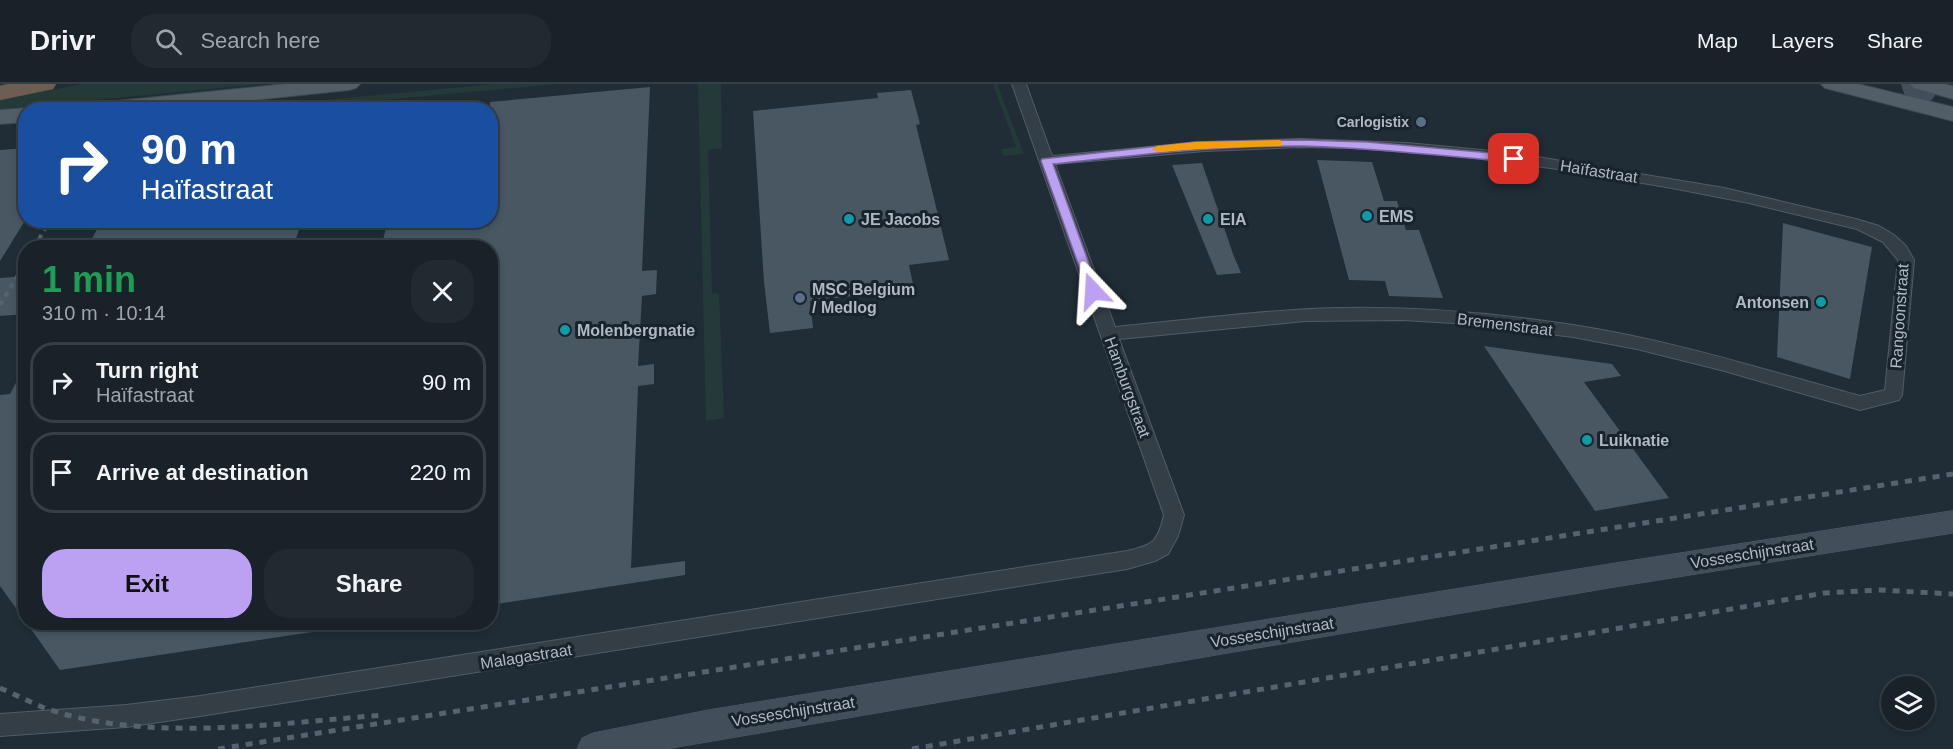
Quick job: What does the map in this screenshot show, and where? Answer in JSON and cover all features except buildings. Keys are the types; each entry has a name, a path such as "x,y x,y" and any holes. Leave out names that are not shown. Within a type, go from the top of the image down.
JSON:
{"highway":[{"path":"0,93 44,84"}],"main road":[{"path":"168,102 349,84"},
{"path":"1832,84 1928,89 1953,114"},
{"path":"0,117 18,116"}],"street":[{"name":"Hamburgstraat","path":"1019,84 1174,515 1169,540 1154,554 1050,571"},
{"name":"Haïfastraat","path":"1046,161 1195,145 1367,145 1438,151 1597,169 1756,199 1872,229 1892,240"},
{"name":"Rangoonstraat","path":"1892,240 1901,250 1905,260 1893,395"},
{"name":"Bremenstraat","path":"1109,334 1304,316 1371,314 1461,319 1543,328 1636,343 1860,403 1893,395"},
{"name":"Vosseschijnstraat","path":"593,749 708,725 1620,574 1953,522"},
{"name":"Malagastraat","path":"0,724 126,716 200,706 1050,571"}],"green space":[{"path":"82,84 264,84 74,102 18,102 18,107 0,109 0,100"},
{"path":"494,84 557,84 363,102 304,102"},
{"path":"698,84 721,84 722,148 708,150 712,293 719,294 724,418 706,421"},
{"path":"993,84 997,84 1024,154 1004,156 1001,149 1016,147"}],"railway":[{"path":"39,240 45,228"},
{"path":"0,305 18,275"},
{"path":"218,749 1953,474"},
{"path":"912,749 1825,593 1879,590 1953,594"},
{"path":"0,688 42,707 81,718 123,725 211,728 384,715"}],"slow traffic":[{"path":"1157,149 1195,145 1279,143"}],"place":[{"name":"Carlogistix","path":"1421,122"},
{"name":"EMS","path":"1367,216"},
{"name":"JE Jacobs","path":"849,219"},
{"name":"EIA","path":"1208,219"},
{"name":"MSC Belgium / Medlog","path":"800,298"},
{"name":"Antonsen","path":"1821,302"},
{"name":"Molenbergnatie","path":"565,330"},
{"name":"Luiknatie","path":"1587,440"}],"route":[{"path":"1093,291 1046,161 1195,145 1302,143 1367,145 1514,159"}]}
